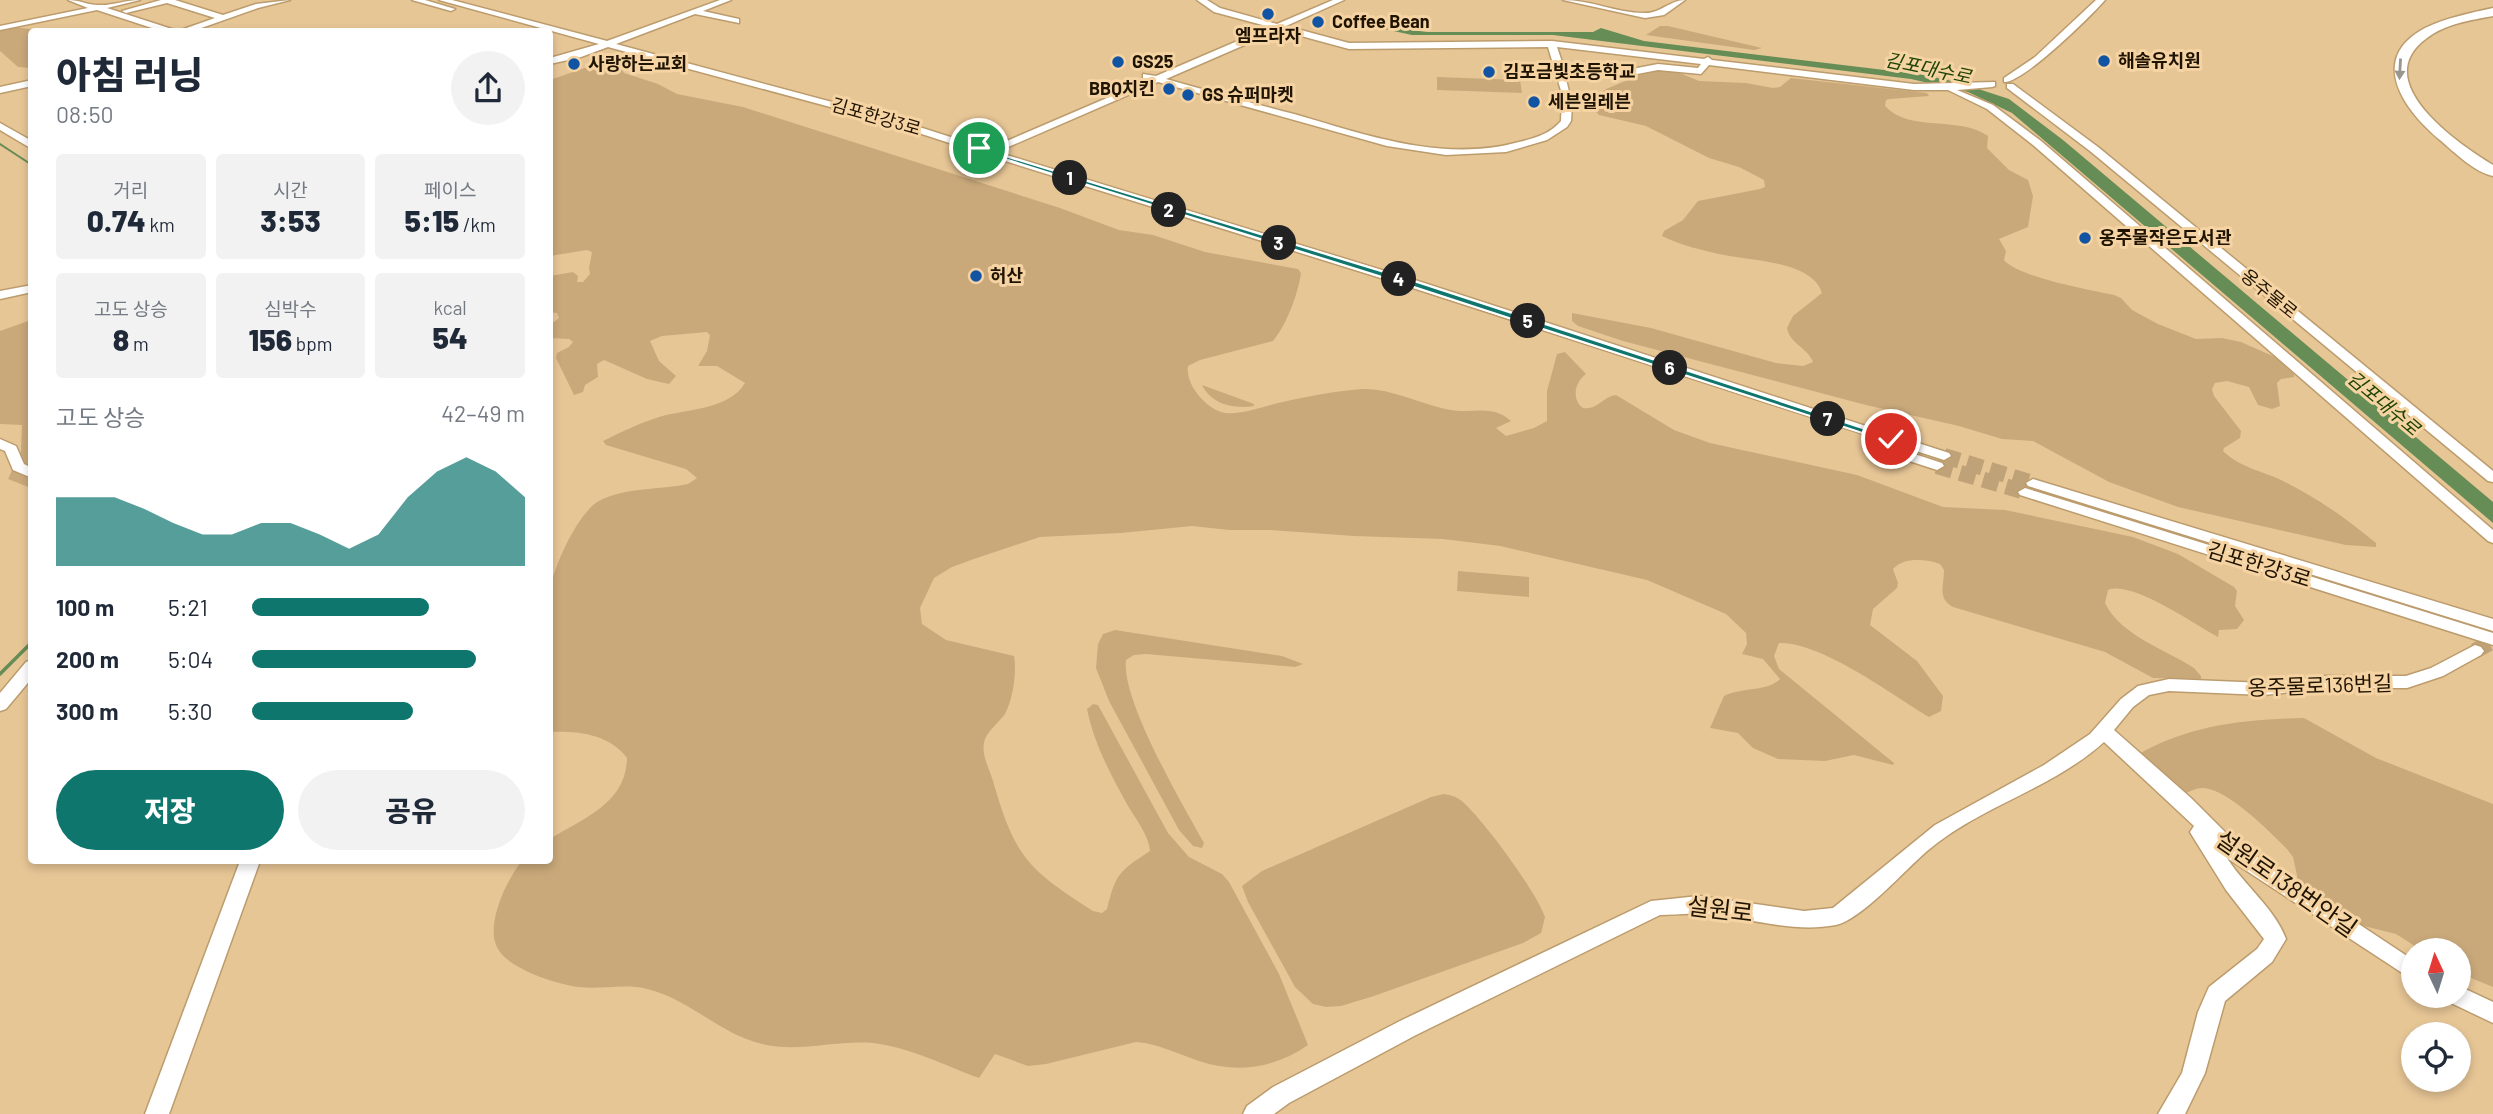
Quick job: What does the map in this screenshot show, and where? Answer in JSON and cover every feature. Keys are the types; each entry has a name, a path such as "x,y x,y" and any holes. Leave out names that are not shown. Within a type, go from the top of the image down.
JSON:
{"highway":[{"path":"2493,6 2450,18 2428,28 2401,57 2399,75 2404,92 2417,109 2450,142 2493,172"},
{"path":"2422,35 2493,12"},
{"path":"2493,18 2458,30 2437,42 2417,58 2413,69 2415,83 2432,109 2460,138 2493,162"}],"street":[{"path":"72,0 85,4"},
{"path":"4,17 85,4 136,0"},
{"path":"116,14 169,0 221,17"},
{"path":"258,0 269,3"},
{"path":"192,28 221,17 286,0"},
{"path":"416,0 518,28"},
{"name":"김포한강3로","path":"443,0 540,28"},
{"path":"553,60 602,46 727,0"},
{"path":"1201,0 1217,10 1359,47 1552,44 1942,88 1992,84 1989,79 2008,83 2101,0"},
{"path":"1272,26 1327,0"},
{"path":"979,152 1272,26 1340,0"},
{"path":"1567,0 1645,16 1661,13 1680,1"},
{"path":"1574,0 1643,15 1680,1"},
{"path":"0,28 100,4 116,14 161,28"},
{"path":"695,12 736,21"},
{"name":"김포한강3로","path":"553,32 602,46 827,110 979,152 1021,162 1417,285 1940,461 1413,293 1122,204 979,152 949,139 821,101 602,46 553,37"},
{"path":"1151,77 1383,143 1432,151 1469,151 1520,145 1561,128 1568,111 1560,68 1552,44"},
{"path":"1560,68 1632,72 1658,67 1701,71 1705,70 1708,60"},
{"name":"옹주물로","path":"2008,83 2094,149 2493,478"},
{"path":"0,90 28,84"},
{"path":"1942,88 1990,107 2048,152 2493,538"},
{"path":"0,127 28,144"},
{"path":"949,139 974,141 1013,137"},
{"path":"1013,137 1012,151 1021,162"},
{"path":"0,295 28,289"},
{"path":"0,443 11,449 18,467 28,472"},
{"name":"김포한강3로","path":"2493,625 2029,488 2493,639"},
{"name":"옹주물로136번길","path":"2157,686 2264,689 2326,682 2407,682 2437,672 2475,651"},
{"path":"0,705 28,671"},
{"name":"설원로","path":"1255,1114 1282,1095 1408,1028 1658,907 1699,905 1804,920 1838,916 1856,904 1922,844 1942,830 2051,770 2104,731 2136,695 2157,686"},
{"name":"설원로138번안길","path":"2104,731 2176,796 2228,848 2401,963"},
{"path":"2170,1114 2184,1098 2215,996 2228,980 2262,958 2275,939 2272,930 2233,884 2176,796"},
{"path":"157,1114 249,864"},
{"path":"2471,1002 2493,1013"}],"shaded area":[{"path":"1346,16 1387,27 1427,32 1593,32 1601,28 1644,41 1918,74 1957,82 2009,99 2063,140 2493,502 2493,523 2012,113 1968,92 1911,79 1553,35 1412,35 1338,19"},
{"path":"1660,26 1762,48 1754,50 1646,35"},
{"path":"0,29 28,29 28,68 18,67 0,51"},
{"path":"597,56 618,63 624,73 658,84 677,94 743,107 1060,208 1119,230 1153,235 1205,252 1298,269 1301,273 1295,299 1273,341 1200,360 1188,366 1190,381 1199,396 1218,411 1238,413 1320,394 1373,389 1451,410 1497,413 1511,421 1496,428 1506,436 1534,428 1547,421 1547,391 1557,354 1565,352 1586,374 1579,381 1576,391 1577,400 1583,408 1593,407 1616,395 1674,430 1710,443 1857,475 1943,507 2005,510 2133,537 2178,554 2234,587 2237,591 2235,606 2244,620 2237,629 2219,630 2218,637 2147,597 2132,591 2108,590 2105,603 2122,624 2145,641 2194,668 2201,676 2201,679 2153,678 2105,652 1953,607 1943,596 1944,570 1940,564 1921,560 1903,562 1893,569 1897,588 1873,609 1870,625 1917,661 1943,696 1941,711 1929,717 1836,660 1796,645 1779,643 1774,656 1779,669 1894,763 1893,765 1854,755 1825,761 1778,759 1753,748 1738,733 1710,728 1724,696 1768,686 1780,679 1763,659 1742,654 1747,644 1746,633 1726,614 1647,580 1500,546 1443,539 1192,526 1040,537 952,567 934,578 920,608 922,624 946,640 1014,656 1015,677 1010,701 1005,714 985,739 984,750 1001,807 1017,844 1026,859 1053,884 1093,911 1102,913 1107,909 1113,887 1121,874 1150,851 1145,834 1115,783 1094,735 1087,709 1093,704 1098,705 1168,833 1189,857 1222,874 1229,882 1279,974 1308,1045 1269,1064 1241,1068 1213,1065 1161,1047 1136,1042 1028,1066 995,1054 979,1078 887,1045 845,1043 789,1047 762,1044 732,1033 677,1000 647,989 578,987 546,979 512,963 498,949 494,928 499,903 520,864 553,864 553,837 589,816 611,798 625,774 627,758 620,750 602,739 571,732 553,732 555,570 575,528 599,501 620,493 688,484 697,478 686,469 606,445 603,441 659,417 718,404 738,392 745,383 717,366 698,366 707,351 710,335 707,332 662,336 650,341 659,361 676,376 669,384 647,379 604,360 597,364 598,377 585,385 583,392 574,395 556,358 557,353 573,342 569,339 553,338 553,323 559,318 557,313 553,312 553,275 573,272 578,276 577,282 583,282 590,274 592,252 587,250 553,256 553,79 596,64 588,60"},
{"path":"1654,69 1675,71 1699,81 1746,83 1773,88 1780,87 1791,78 1927,93 1929,96 1886,100 1885,106 1907,119 1963,126 1988,136 1987,148 2009,170 2028,180 2033,196 2028,227 1999,239 2006,251 2004,260 2024,272 2055,282 2114,295 2121,298 2132,310 2158,324 2196,339 2222,338 2241,342 2275,357 2294,374 2294,377 2281,379 2277,383 2280,406 2272,409 2258,405 2249,387 2227,381 2215,383 2212,389 2214,396 2241,431 2240,438 2223,451 2243,465 2294,486 2318,501 2365,534 2376,543 2376,547 2346,545 2178,507 2109,482 2033,441 2002,439 1959,426 1866,405 1623,341 1578,326 1572,321 1572,313 1651,328 1776,363 1803,366 1813,362 1792,338 1787,328 1793,316 1822,293 1816,282 1794,268 1708,252 1662,236 1664,231 1683,220 1698,201 1765,187 1764,180 1739,167 1709,158 1646,126 1599,115 1592,107 1594,100 1606,89"},
{"path":"1437,77 1520,80 1522,93 1437,90"},
{"path":"28,321 28,487 8,479 21,452 22,425 0,424 0,331"},
{"path":"1202,385 1254,406 1224,404 1206,392"},
{"path":"1458,571 1529,577 1529,597 1457,591"},
{"path":"1115,630 1282,656 1303,664 1295,667 1146,654 1134,655 1126,660 1127,678 1143,725 1204,843 1202,848 1193,846 1179,830 1109,701 1096,668 1098,644 1103,634"},
{"path":"2304,718 2376,758 2493,804 2493,987 2471,978 2471,938 2402,938 2352,920 2298,880 2293,857 2287,849 2236,803 2213,790 2203,788 2182,795 2137,755 2197,730 2260,720"},
{"path":"1444,794 1463,802 1508,857 1540,905 1545,917 1541,933 1523,943 1374,996 1341,1006 1313,1004 1295,987 1248,902 1242,886 1262,871 1431,797"}],"waterway":[{"path":"0,144 28,162"},
{"path":"0,674 28,646"}],"tunnel":[{"path":"1944,456 2033,483"},
{"path":"1937,466 2025,492"},
{"path":"2475,651 2493,641"}],"place":[{"name":"엠프라자","path":"1268,14"},
{"name":"Coffee Bean","path":"1318,22"},
{"name":"해솔유치원","path":"2104,61"},
{"name":"GS25","path":"1118,62"},
{"name":"사랑하는교회","path":"574,64"},
{"name":"김포금빛초등학교","path":"1489,72"},
{"name":"BBQ치킨","path":"1169,89"},
{"name":"GS 슈퍼마켓","path":"1188,95"},
{"name":"세븐일레븐","path":"1534,102"},
{"name":"옹주물작은도서관","path":"2085,238"},
{"name":"허산","path":"976,276"}],"route":[{"path":"979,148 1159,207 1417,285 1891,439"}],"water label":[{"name":"김포대수로","path":"1928,68"},
{"name":"김포대수로","path":"2384,403"}]}
